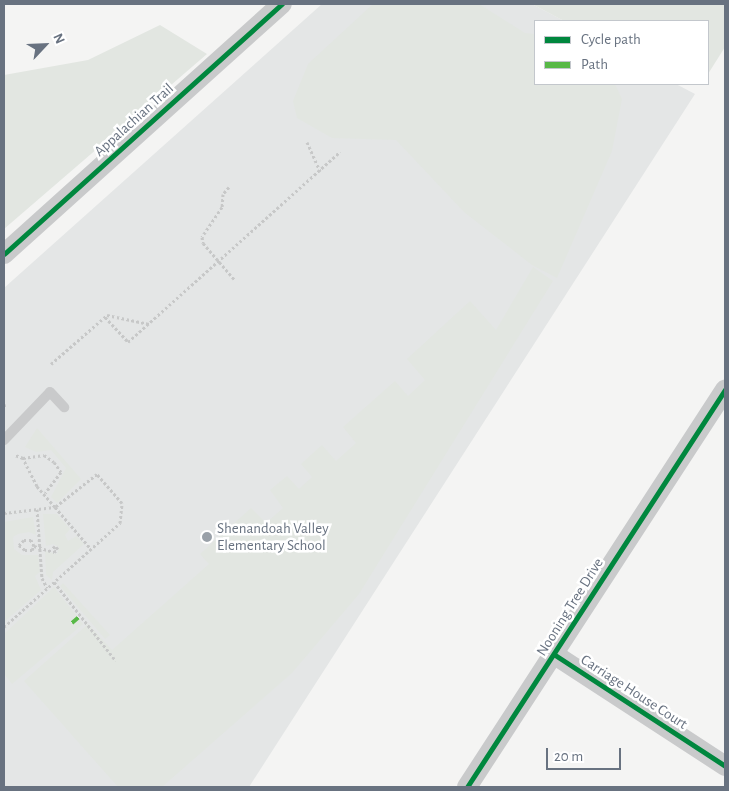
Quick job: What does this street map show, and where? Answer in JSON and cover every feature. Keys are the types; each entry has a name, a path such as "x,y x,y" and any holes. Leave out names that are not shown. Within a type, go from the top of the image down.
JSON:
{"street":[{"name":"Appalachian Trail","path":"4,254 282,4"},
{"name":"Nooning Tree Drive","path":"467,787 555,655 725,389"},
{"name":"Carriage House Court","path":"555,655 725,766"}],"lane":[{"path":"4,440 50,392 64,407"}],"path":[{"path":"307,142 320,171"},
{"path":"105,317 128,342 340,152"},
{"path":"228,188 223,194 222,207 202,237 203,244 234,279"},
{"path":"105,317 149,324"},
{"path":"51,364 105,317"},
{"path":"15,455 24,458 44,455 54,462 61,472 45,493"},
{"path":"24,458 30,474 91,549"},
{"path":"4,513 55,507 98,474 122,503 120,523 4,627"},
{"path":"37,509 42,578 47,588"},
{"path":"34,546 32,550 26,550 19,544 24,540 30,540 34,546 52,549"},
{"path":"54,582 116,660"}],"shaded area":[{"name":"Shenandoah Valley Elementary School","path":"322,4 532,4 562,20 534,20 534,85 678,85 695,94 249,787 4,787 4,288"},
{"path":"373,4 479,4 525,33 534,34 534,85 615,85 622,99 612,151 557,278 532,265 464,212 396,140 332,138 297,118 293,101 308,64"},
{"path":"532,4 725,4 725,47 709,72 709,20 562,20"},
{"path":"160,25 207,54 4,229 4,75 88,60"},
{"path":"533,267 553,281 359,594 292,673 162,787 118,787 24,681 88,624 112,650 209,564 200,554 251,508 266,523 283,508 270,490 287,476 299,489 312,477 301,464 322,445 336,461 356,443 343,427 395,381 408,396 425,380 407,359 470,301 496,330"},
{"path":"37,428 81,479 57,503 51,497 66,468 51,450 36,452 25,447"},
{"path":"43,514 57,514 70,529 65,535 68,541 77,536 84,544 53,572 52,580 46,575 45,551 57,554 59,547 53,544 46,546"},
{"path":"33,517 36,535 29,532 13,537 14,549 22,555 38,555 40,572 35,576 41,590 4,622 4,522"},
{"path":"63,583 110,635 105,639 60,586"},
{"path":"54,587 83,624 12,684 4,674 4,634"}],"marked path":[{"path":"72,623 80,616"}],"cycle path":[{"path":"4,254 282,4"},
{"path":"467,787 725,389"},
{"path":"555,655 725,766"}],"place":[{"name":"Shenandoah Valley Elementary School","path":"207,537"}]}
